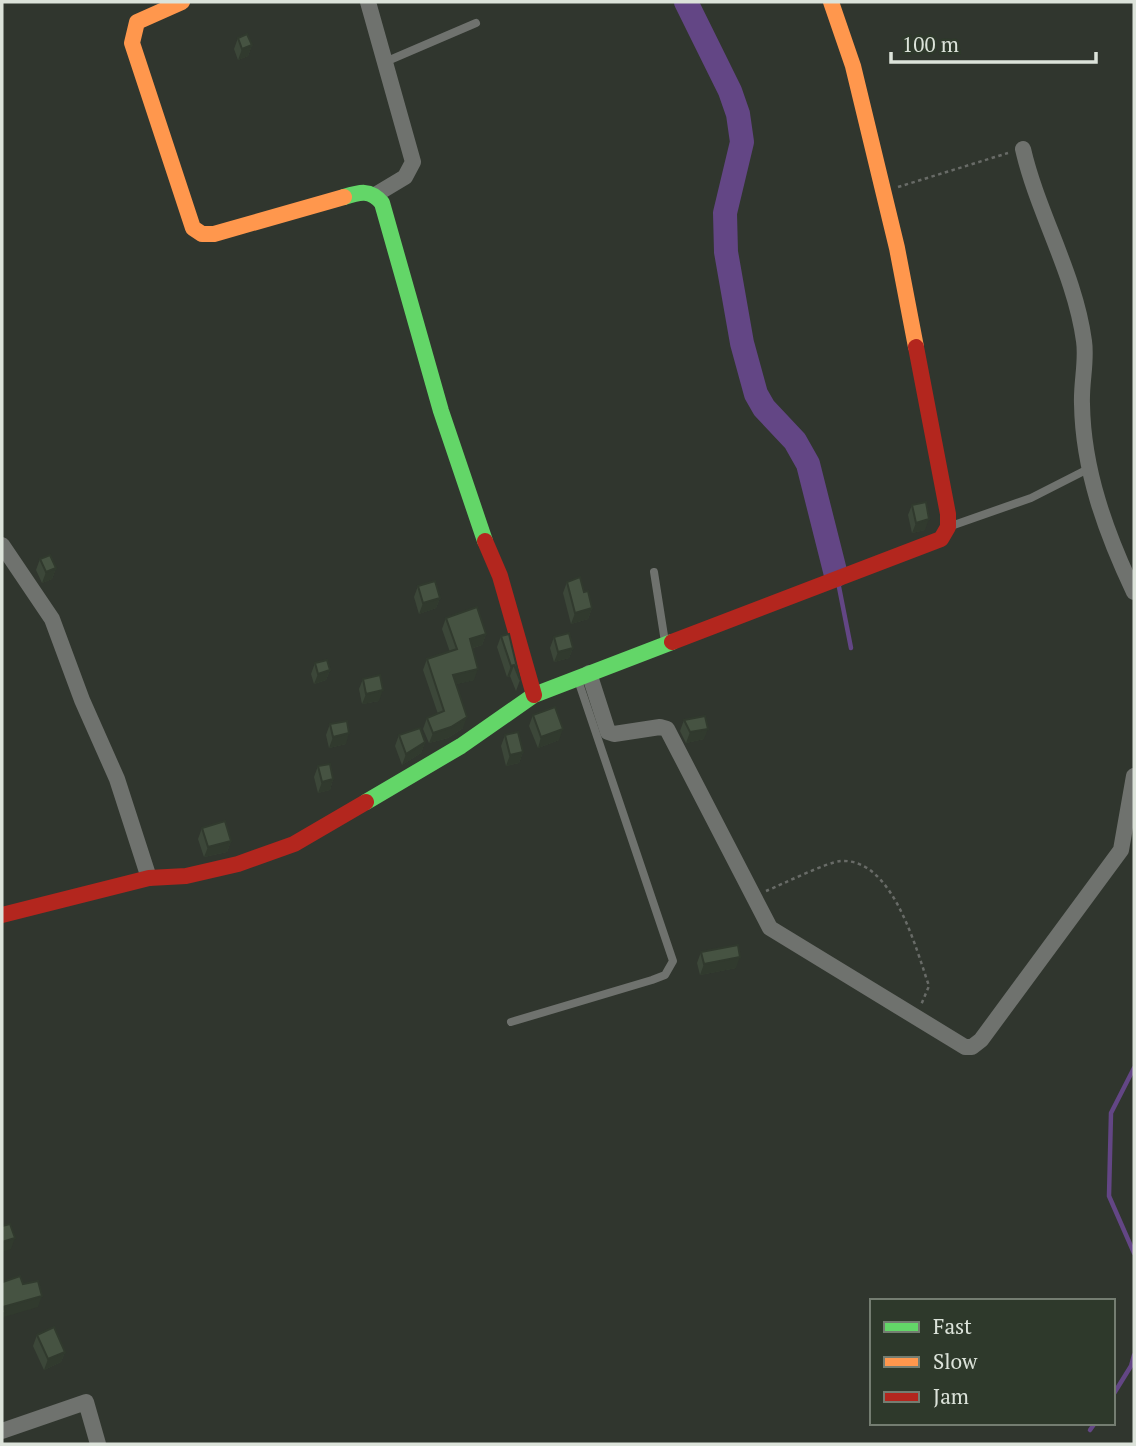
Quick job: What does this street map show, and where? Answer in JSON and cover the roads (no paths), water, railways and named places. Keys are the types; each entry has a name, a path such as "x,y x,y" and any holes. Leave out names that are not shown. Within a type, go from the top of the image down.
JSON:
{"street":[{"path":"182,2 137,22 132,43 193,228 202,234 214,234 364,191 375,195 382,203 445,424 479,528 500,576 534,695"},
{"path":"368,2 413,162 404,177 375,195"},
{"path":"2,915 149,878 186,876 238,864 294,844 461,746 534,695 941,539 948,527 897,248 881,192 853,66 831,2"},
{"path":"1023,149 1032,190 1066,272 1085,342 1082,405 1088,468 1116,555 1134,592"},
{"path":"2,544 52,619 82,700 117,779 149,878"},
{"path":"583,675 608,732 614,734 660,727 667,729 769,928 965,1047 972,1047 981,1040 1121,850 1134,776"},
{"path":"2,1430 86,1402 98,1444"}],"lane":[{"path":"384,62 476,23"},
{"path":"948,527 1031,498 1088,468"},
{"path":"654,572 666,644"},
{"path":"510,1022 652,980 665,975 673,961 583,675"}],"waterway":[{"path":"686,2 730,91 738,114 742,142 725,213 726,252 742,343 756,394 764,408 795,441 808,464 836,575"},
{"path":"839,587 851,648"},
{"path":"1134,1068 1111,1113 1109,1196 1134,1253"},
{"path":"1115,1392 1131,1366 1134,1355"},
{"path":"1090,1430 1094,1425"}]}
